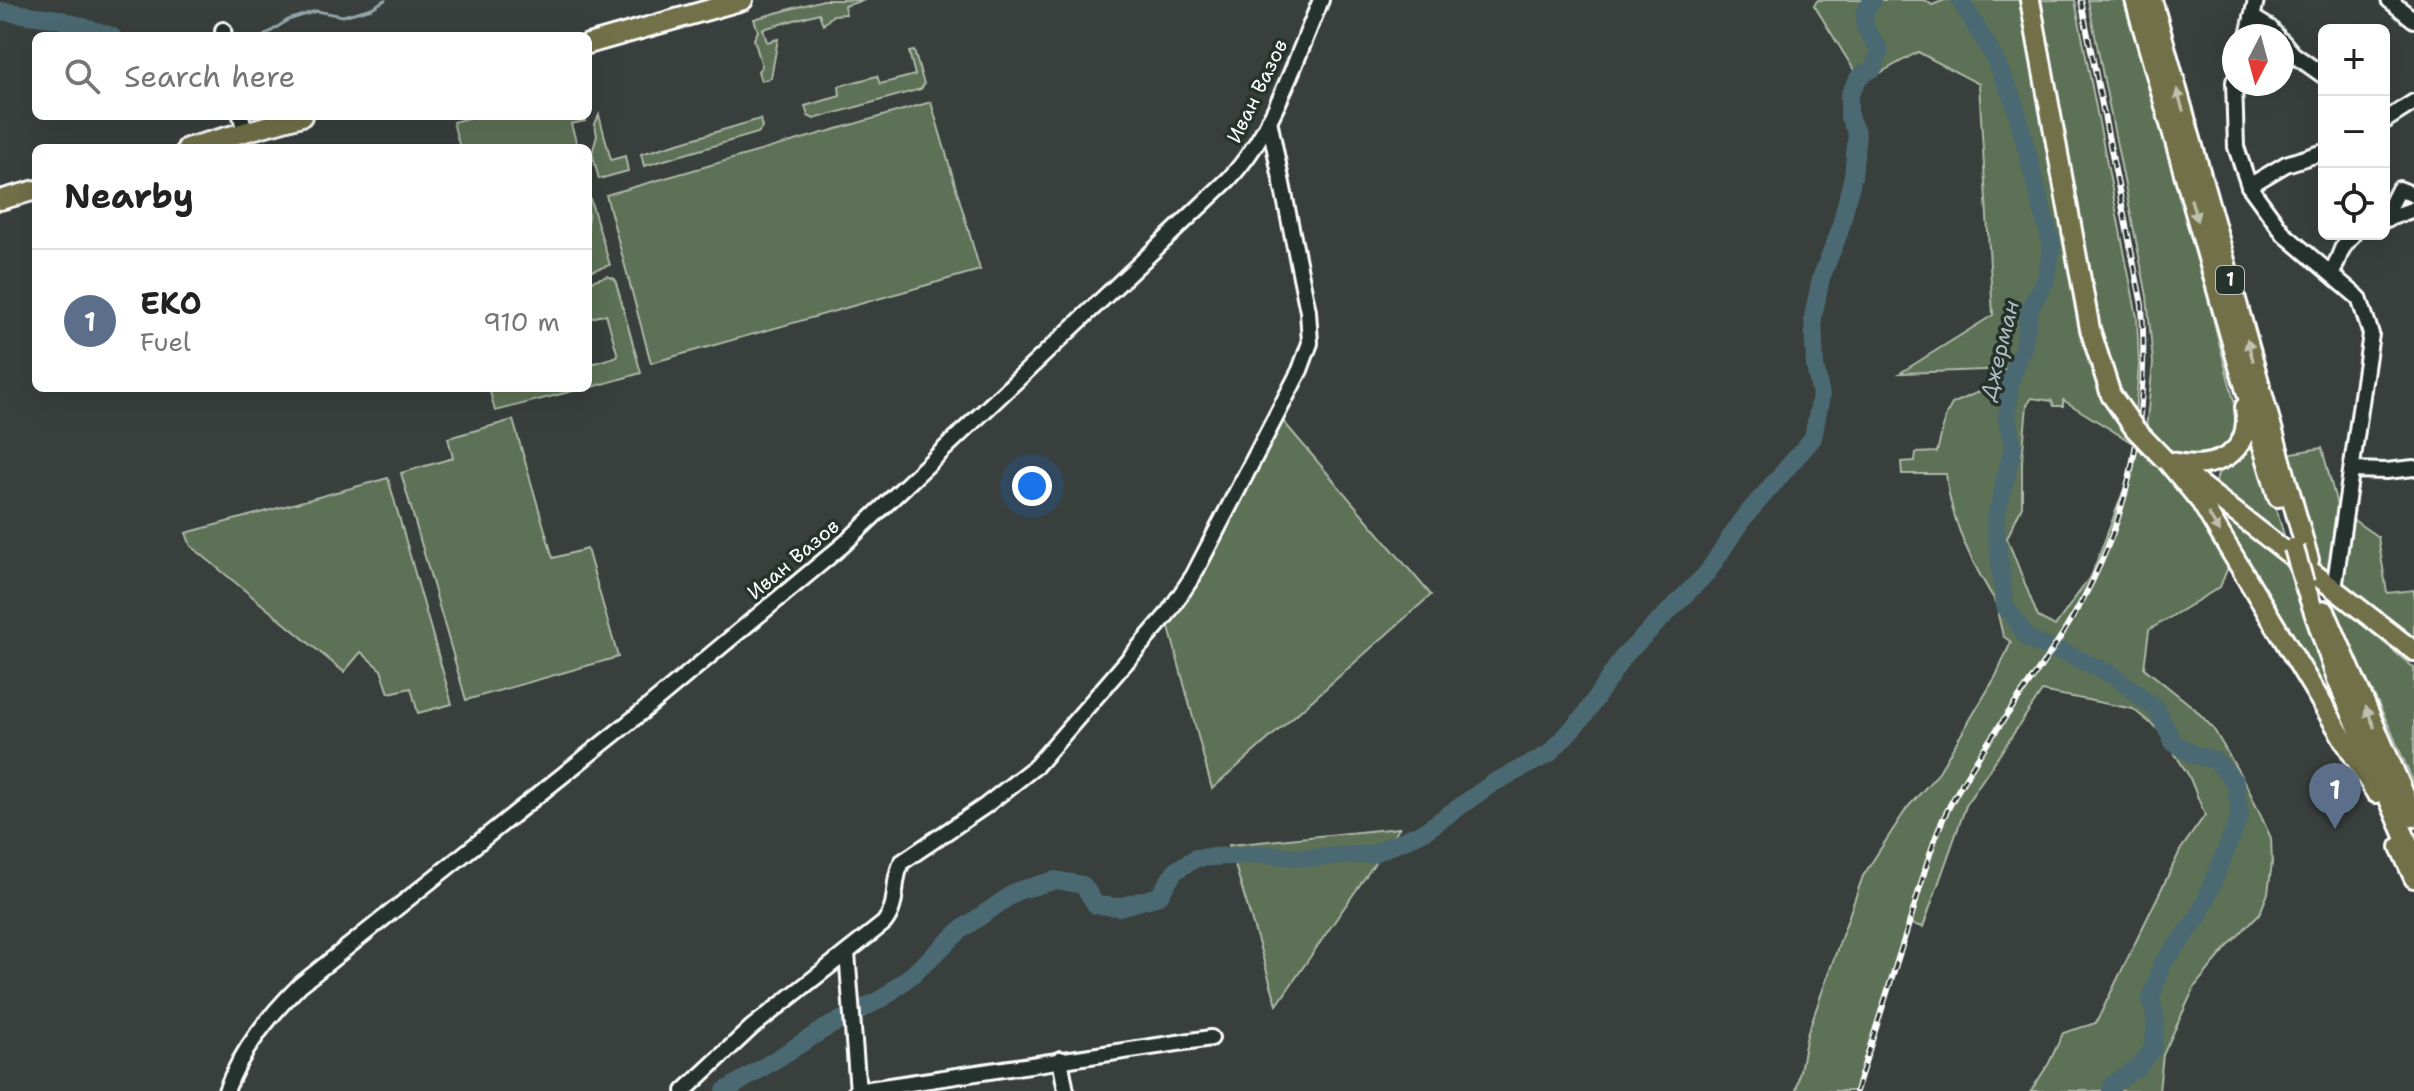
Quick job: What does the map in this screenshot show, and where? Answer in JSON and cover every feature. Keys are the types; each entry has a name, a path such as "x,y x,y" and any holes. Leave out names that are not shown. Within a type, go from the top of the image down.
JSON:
{"main road":[{"path":"590,32 699,0"},
{"path":"592,43 743,0"},
{"path":"2030,0 2090,329 2111,395 2135,429 2201,502 2376,793"},
{"name":"1","path":"2135,0 2236,357 2301,554 2319,588 2414,817"},
{"name":"1","path":"2152,0 2301,554"},
{"path":"196,144 243,124 272,120"},
{"path":"0,200 32,191"},
{"path":"2166,460 2199,466 2217,462 2233,453 2239,445 2246,416 2236,357"},
{"path":"2166,460 2213,493 2319,588 2414,651"},
{"path":"2213,493 2210,477 2217,462"},
{"name":"1","path":"2319,588 2333,668 2414,857"},
{"path":"2333,668 2376,793 2414,878"},
{"path":"2401,788 2414,805"}],"street":[{"name":"Иван Вазов","path":"230,1089 246,1049 271,1015 300,985 642,712 843,545 1229,179 1243,165 1269,120 1321,0"},
{"path":"2251,24 2256,0"},
{"path":"2389,0 2414,20"},
{"path":"2252,17 2263,24"},
{"path":"2294,55 2318,72"},
{"path":"2234,96 2236,147 2249,186 2284,234 2359,298 2371,334 2352,470 2319,588"},
{"path":"2390,117 2414,102"},
{"path":"684,1091 751,1028 884,923 896,900 902,862 985,806 1036,766 1166,616 1193,576 1300,370 1310,343 1308,311 1269,120"},
{"path":"2249,186 2286,164 2318,154"},
{"path":"2390,200 2396,182 2414,195"},
{"path":"2390,217 2414,209"},
{"path":"2332,274 2349,240"},
{"path":"2352,470 2414,468"},
{"path":"847,953 857,1091 1211,1038"},
{"path":"1060,1059 1066,1091"}],"green space":[{"path":"823,0 865,0 844,6 846,14 833,15 823,25 819,13 763,29 767,42 778,39 771,78 761,81 758,71 762,66 754,39 758,31 754,19"},
{"path":"1818,0 1925,0 1932,5 1945,0 2019,0 2089,364 2103,400 2120,426 2172,480 2230,562 2220,587 2149,630 2144,668 2194,708 2213,728 2248,788 2271,838 2268,893 2260,913 2195,986 2163,1055 2159,1091 2031,1091 2063,1033 2096,1023 2181,849 2205,815 2189,776 2161,732 2133,709 2042,691 1967,803 1923,927 1909,923 1856,1091 1796,1091 1807,1035 1863,876 1907,808 1937,775 1996,676 2011,642 2003,636 1998,615 2001,610 1973,562 1958,528 1946,474 1902,474 1901,462 1915,461 1916,453 1937,452 1946,415 1952,404 1996,384 1994,379 2013,369 1900,373 1993,315 1979,84 1918,52 1862,83 1814,5","holes":["2032,398 2052,401 2054,406 2063,406 2063,400 2134,444 2129,476 2092,574 2055,626 2038,617 2007,538 2022,506 2027,405"]},
{"path":"2039,0 2075,0 2137,317 2139,365 2135,415 2119,390 2104,356"},
{"path":"2088,0 2129,0 2237,413 2231,438 2212,457 2176,452 2146,429 2153,363 2147,296"},
{"path":"914,51 924,84 921,89 814,119 808,116 805,106 840,96 839,86 877,76 880,84 915,75 909,52"},
{"path":"931,102 980,270 651,363 606,195"},
{"path":"599,115 611,160 625,156 628,171 599,179 592,153"},
{"path":"760,119 762,128 758,133 644,166 641,154"},
{"path":"585,121 571,124 577,144 459,144 453,122"},
{"path":"592,205 610,265 592,271"},
{"path":"607,276 615,279 641,373 592,387 592,364 618,356 606,314 592,318 592,281"},
{"path":"490,392 569,392 495,411"},
{"path":"1277,414 1431,595 1212,789 1166,616"},
{"path":"513,420 553,558 587,549 618,657 466,700 401,473 453,458 448,438"},
{"path":"2252,427 2286,542 2221,491 2216,482 2219,469"},
{"path":"2322,448 2338,509 2378,537 2387,593 2414,590 2414,642 2316,566 2286,454"},
{"path":"388,478 452,704 418,713 411,688 389,693 381,670 361,652 344,672 191,546 186,533"},
{"path":"2208,502 2293,569 2335,711"},
{"path":"2325,593 2414,668 2414,784 2389,726"},
{"path":"1399,828 1277,1005 1229,845"}],"waterway":[{"path":"270,32 288,20 316,11 343,16 372,8 385,0"},
{"path":"725,1091 826,1028 883,998 962,929 1017,891 1056,880 1083,885 1096,905 1119,907 1159,896 1175,871 1196,858 1264,854 1307,858 1372,854 1425,831 1493,783 1549,754 1584,716 1623,657 1707,573 1741,521 1813,438 1821,396 1815,366 1813,317 1821,278 1839,233 1853,176 1857,134 1849,117 1849,96 1859,77 1874,67 1880,51 1865,27 1864,13 1873,0"},
{"name":"Джерман","path":"1960,0 1990,50 2013,98 2052,247 2046,280 2030,308 2023,348 2010,382 2007,419 2013,447 1995,522 2005,606 2028,638 2116,677 2157,710 2173,742 2194,755 2215,760 2235,782 2240,816 2199,916 2161,966 2151,998 2156,1020 2153,1049 2138,1067 2112,1085 2111,1091"},
{"path":"0,11 58,19 99,32"}],"railway":[{"path":"1856,1091 1943,819 1970,770 2050,654 2087,592 2105,553 2130,474 2142,392 2142,305 2081,0"}],"place":[{"name":"EKO","path":"2335,829"}]}
